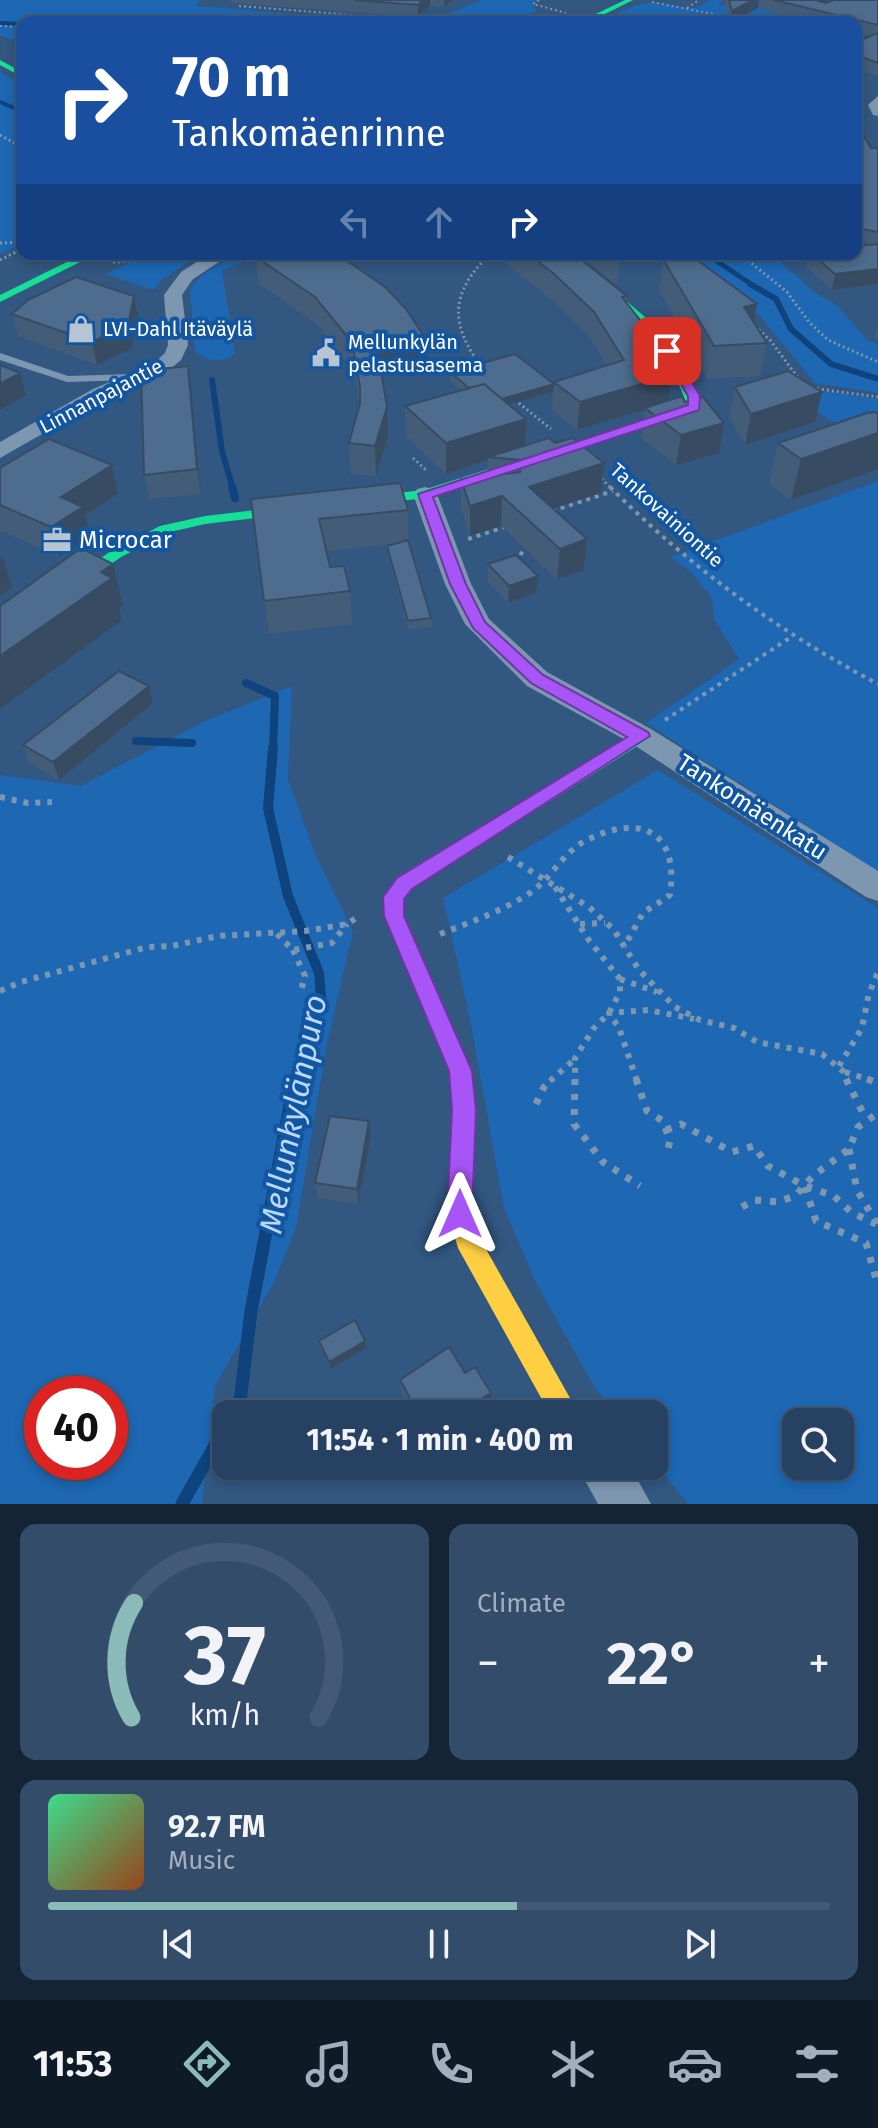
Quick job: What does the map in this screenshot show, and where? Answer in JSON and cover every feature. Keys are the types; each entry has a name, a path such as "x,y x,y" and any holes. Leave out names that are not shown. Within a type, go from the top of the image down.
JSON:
{"street":[{"path":"581,16 612,0"},
{"path":"586,16 638,1"},
{"path":"878,100 875,105 878,112"},
{"path":"0,286 53,260"},
{"path":"0,299 79,260"},
{"name":"Linnanpajantie","path":"0,451 100,393 160,368 174,356 178,345 173,295 176,287 182,279 212,260"},
{"path":"0,637 116,554 165,529 205,520 425,494 680,415 694,408 694,396 667,351 629,309 566,260"},
{"name":"Tankomäenkatu","path":"425,494 458,584 478,624 537,679 641,736 878,888"},
{"path":"557,1400 498,1300 463,1225 460,1214 464,1110 460,1071 394,916 394,897 404,883 641,736"},
{"path":"611,1480 627,1504"}],"lane":[{"path":"0,356 67,379 134,377"}],"path":[{"path":"265,8 278,0"},
{"path":"533,2 539,0"},
{"path":"687,8 699,0"},
{"path":"780,16 782,5 789,0"},
{"path":"638,1 724,16"},
{"path":"533,2 567,16"},
{"path":"239,6 365,16"},
{"path":"379,16 390,7"},
{"path":"112,263 148,260"},
{"path":"483,260 471,270 462,285 457,309 464,342 487,374"},
{"path":"747,260 787,292 809,322 828,340 878,362"},
{"path":"750,321 770,340 805,388 878,397"},
{"name":"Tankovainiontie","path":"508,395 572,448 613,491 690,559 791,637 878,684"},
{"path":"555,518 549,512 613,491"},
{"path":"460,542 509,525 515,531"},
{"path":"511,567 522,548 529,543 524,539"},
{"path":"641,736 791,637"},
{"path":"0,797 28,803 52,802"},
{"path":"434,936 498,912 549,881 567,855 588,839 636,826 658,836 674,868 670,895 643,913 624,947"},
{"path":"484,834 506,855 570,895 606,923 658,992 675,1007 700,1020"},
{"path":"549,881 588,939 620,979 658,992"},
{"path":"570,895 572,913"},
{"path":"293,950 332,943 347,924 363,914"},
{"path":"580,924 606,923"},
{"path":"0,991 21,982 147,947 172,946 218,936 276,934 347,924"},
{"path":"276,934 293,950 305,976 300,994"},
{"path":"866,1119 841,1069 862,1028 869,993 878,972"},
{"path":"536,1104 544,1087 575,1058 594,1028 609,1013 620,992 620,979"},
{"path":"609,1013 648,1010 734,1028 757,1042 822,1054 841,1069 878,1083"},
{"path":"609,1013 619,1028 647,1111 663,1121 670,1141 666,1156"},
{"path":"575,1058 574,1124 603,1162 640,1186"},
{"path":"877,1225 860,1199 849,1169 849,1149 858,1127 878,1113"},
{"path":"666,1130 681,1124 732,1152 754,1146 768,1166 805,1186 834,1196 851,1212 877,1225"},
{"path":"742,1207 754,1200 778,1202 795,1196 849,1149"},
{"path":"805,1186 816,1221 866,1243 872,1258 870,1274 878,1286"}],"shaded area":[{"path":"0,0 199,0 196,6 320,16 16,16 16,42 0,35"},
{"path":"482,0 538,0 531,4 537,11 527,16 443,16"},
{"path":"709,0 722,0 719,5 758,9 764,0 804,16 611,16 647,3 686,8"},
{"path":"0,72 16,81 16,247 0,254"},
{"path":"192,260 161,280 154,290 106,274 131,262"},
{"path":"232,260 246,261 222,270 235,354 220,360 209,359 195,351 190,291 203,275"},
{"path":"690,260 778,260 817,294 838,306 867,340 878,344 878,393 815,383 760,316"},
{"path":"822,391 878,399 878,450 787,393"},
{"path":"878,481 878,872 646,723 739,659 714,619 712,598 690,571 670,557"},
{"path":"292,686 288,779 316,856 353,931 327,1044 296,1228 274,1282 215,1386 202,1504 0,1504 0,775 81,786 205,721"},
{"path":"658,770 878,908 878,1504 688,1504 668,1479 668,1400 605,1400 537,1285 504,1208 470,1019 443,898"}],"building":[{"path":"355,0 423,0 418,5"},
{"path":"729,0 753,0 732,11"},
{"path":"774,0 818,0 826,3 834,0 878,0 878,25 862,21 862,16 841,16"},
{"path":"878,33 878,63 862,57 862,40"},
{"path":"862,134 871,148 878,148 878,232 862,229"},
{"path":"878,244 878,269 835,274 819,260 862,260 862,245"},
{"path":"260,260 346,260 385,287 406,309 427,341 377,347 387,407 375,446 349,443 360,403 354,351 347,336 315,297"},
{"path":"536,260 582,260 627,296 622,297 655,339 672,375 580,402 554,382 624,360 594,312"},
{"path":"664,260 697,260 757,304 744,307 767,343 714,346"},
{"path":"76,277 134,296 128,325 92,342 12,314 28,300"},
{"path":"515,354 554,384 502,399 484,384 469,388 450,372"},
{"path":"0,365 20,373 0,384"},
{"path":"188,366 197,469 144,475 141,371"},
{"path":"788,371 822,392 751,414 735,387"},
{"path":"484,384 526,419 446,443 405,406"},
{"path":"682,396 685,402 703,397 724,423 681,435 645,408"},
{"path":"867,413 878,414 878,433 801,459 778,443"},
{"path":"549,438 555,443 573,438 604,463 529,487 587,539 560,549 502,496 470,506 461,479 520,472 520,460 488,457"},
{"path":"49,439 112,465 61,497 83,507 51,527 0,505 0,468"},
{"path":"400,483 408,510 319,519 330,567 344,566 350,591 264,601 251,499"},
{"path":"408,540 431,618 408,621 387,546"},
{"path":"81,548 113,564 101,572 112,578 0,656 0,606"},
{"path":"516,555 538,576 509,586 488,564"},
{"path":"119,671 149,686 53,762 23,745"},
{"path":"330,1116 369,1121 357,1189 315,1183"},
{"path":"355,1320 365,1341 329,1362 319,1341"},
{"path":"449,1347 465,1373 475,1367 491,1393 480,1400 411,1400 400,1380"}],"waterway":[{"path":"0,23 16,24"},
{"name":"Mellunkylänpuro","path":"0,102 16,109"},
{"name":"Mellunkylänpuro","path":"715,260 754,286"},
{"name":"Mellunkylänpuro","path":"750,284 776,299 791,329 831,364 878,379"},
{"name":"Mellunkylänpuro","path":"212,380 222,451 233,489"},
{"name":"Mellunkylänpuro","path":"232,487 235,498"},
{"name":"Mellunkylänpuro","path":"246,683 275,696 273,750"},
{"path":"136,741 192,743"},
{"name":"Mellunkylänpuro","path":"273,748 268,808 288,896 319,973 321,997 295,1081"},
{"name":"Mellunkylänpuro","path":"240,1400 251,1311 295,1079"},
{"name":"Mellunkylänpuro","path":"182,1504 212,1451"}],"traffic: fast":[{"path":"596,16 630,0"},
{"path":"0,62 16,71"},
{"path":"0,299 79,260"},
{"path":"0,637 116,554 165,529 205,520 425,494 694,408 675,360 659,339 622,301 566,260"},
{"path":"394,899 404,883 641,736"}],"traffic: slow":[{"path":"394,899 394,916 460,1071 464,1110 460,1214 471,1248 557,1400"}],"place":[{"name":"LVI-Dahl Itäväylä","path":"81,329"},
{"name":"Mellunkylän pelastusasema","path":"326,353"},
{"name":"Microcar","path":"57,540"}],"route":[{"path":"460,1214 464,1110 460,1071 394,916 394,897 404,883 641,736 537,679 478,624 458,584 425,494 680,415 694,408 694,396 667,351"}]}
